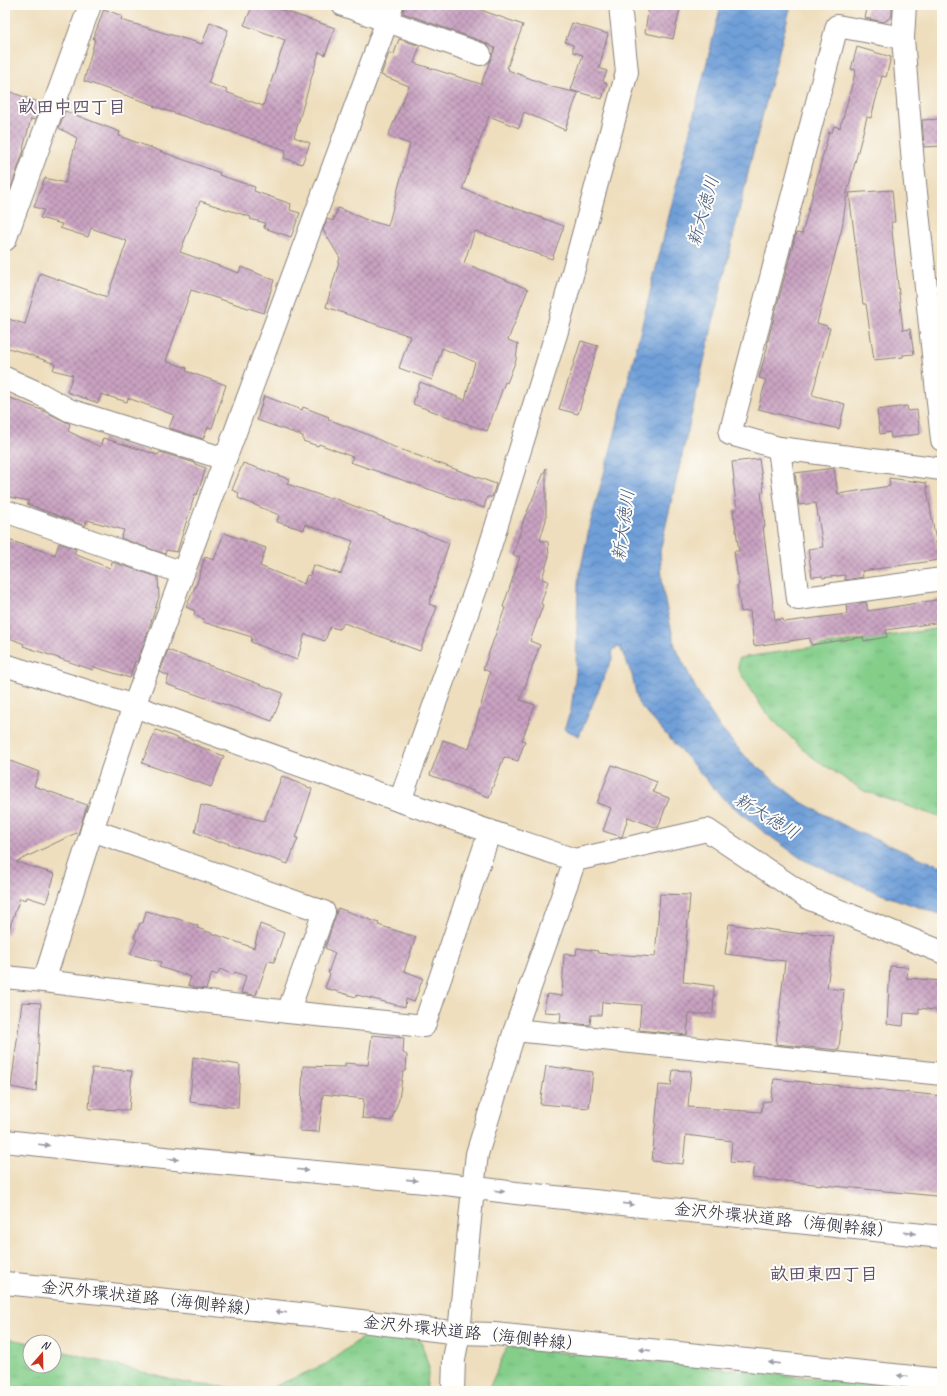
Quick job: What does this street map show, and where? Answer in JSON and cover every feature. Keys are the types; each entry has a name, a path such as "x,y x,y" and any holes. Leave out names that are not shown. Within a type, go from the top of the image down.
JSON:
{"street":[{"path":"5,240 90,5"},
{"path":"343,5 389,13 480,54"},
{"path":"400,801 483,569 561,315 627,72 620,5"},
{"path":"905,5 903,38 917,213 942,440"},
{"path":"44,981 92,830 134,706 389,13"},
{"path":"903,38 837,26 730,434 779,448 942,469"},
{"path":"5,378 40,394 68,410 225,459"},
{"path":"779,448 798,599 942,579"},
{"path":"5,511 183,573"},
{"path":"5,666 134,706 400,801 575,860 707,830 810,899 942,952"},
{"path":"92,830 324,912 288,1012"},
{"path":"5,977 288,1012 424,1026 490,832"},
{"path":"453,1391 454,1359 459,1333 477,1154 516,1030 575,860"},
{"path":"516,1030 942,1074"},
{"name":"金沢外環状道路（海側幹線）","path":"5,1141 121,1154 378,1177 942,1237"},
{"name":"金沢外環状道路（海側幹線）","path":"5,1283 320,1316 459,1333 494,1334 942,1380"}],"green space":[{"path":"942,628 942,818 864,791 809,755 765,712 738,669 739,658"},
{"path":"366,1335 421,1341 429,1368 426,1391 264,1391 326,1364"},
{"path":"5,1338 22,1341 22,1374 62,1374 62,1351 184,1383 264,1391 5,1391"},
{"path":"507,1347 942,1391 488,1391"}],"water":[{"name":"新大徳川","path":"721,5 791,5 752,156 660,551 663,592 675,646 699,695 721,729 746,757 799,801 855,831 942,866 942,915 883,895 802,859 760,829 722,797 638,703 632,675 620,647 613,649 612,659 579,736 564,729 571,710 576,671 578,582 590,524 616,430"}],"building":[{"path":"253,5 267,5 335,28 325,55 319,52 294,137 310,143 302,164 284,158 286,150 153,106 154,105 84,81 95,39 93,39 104,9 122,16 121,20 202,44 210,22 228,30 208,83 227,90 226,92 263,106 285,40 244,25"},
{"path":"404,5 467,5 523,25 507,68 509,68 508,70 552,87 578,93 565,130 524,112 519,128 489,116 463,187 463,189 564,226 552,259 475,231 464,263 528,289 508,340 518,344 516,360 507,383 505,382 487,431 413,404 420,382 465,400 475,362 442,348 432,380 399,368 410,336 326,307 340,258 323,230 327,219 333,221 338,208 367,220 388,226 410,144 388,136 409,86 381,75 389,53 394,54 399,39 420,46 414,63 481,84 495,48 484,42 403,13"},
{"path":"649,5 681,5 673,39 645,33"},
{"path":"868,5 892,5 892,16 884,22 865,18"},
{"path":"572,23 608,34 599,68 607,71 603,81 607,84 602,99 571,90 583,55 573,52 573,45 565,42"},
{"path":"857,47 891,57 886,77 882,76 871,118 867,117 847,193 842,228 817,323 830,328 812,395 845,404 839,429 758,409 766,380 759,378 796,233 802,234 829,132 832,132 834,126 840,128 842,122 856,70 851,69"},
{"path":"5,90 41,103 35,120 31,119 24,150 7,199 5,198"},
{"path":"65,111 120,132 119,136 220,173 219,175 255,187 254,191 291,204 290,210 300,213 291,237 264,228 265,223 250,219 251,217 200,201 180,252 239,273 241,267 274,280 264,313 191,290 166,361 187,368 186,371 226,385 212,428 208,427 203,439 169,428 174,415 128,398 127,402 101,394 98,403 67,392 73,375 53,370 55,364 5,347 5,318 25,324 40,273 107,297 127,241 91,228 88,237 60,228 62,224 40,218 44,210 34,207 45,178 65,183 77,138 59,128"},
{"path":"942,119 942,146 924,147 922,120"},
{"path":"892,190 895,222 891,222 903,330 910,329 914,354 903,355 903,357 874,360 866,304 863,304 849,193"},
{"path":"581,341 598,346 578,414 559,409"},
{"path":"5,396 44,411 70,424 68,431 100,447 103,438 158,455 160,452 206,468 197,495 195,494 177,552 166,550 165,554 121,538 124,530 87,520 85,526 27,504 29,501 5,496"},
{"path":"264,396 302,410 303,407 329,417 328,419 394,447 496,484 492,497 487,497 484,508 350,462 353,457 319,444 318,446 303,441 303,436 257,420"},
{"path":"907,406 908,411 917,410 920,434 891,438 890,432 880,434 877,410"},
{"path":"759,459 764,492 761,492 765,527 763,527 775,620 783,619 784,622 847,614 846,605 866,602 868,611 942,599 942,622 886,630 887,637 864,641 863,637 811,645 810,638 754,646 750,611 741,612 737,585 739,585 734,551 739,551 733,510 737,510 732,462"},
{"path":"243,463 289,479 287,484 331,499 331,497 449,543 429,604 437,607 420,651 344,623 339,629 330,627 325,641 305,634 297,660 251,642 252,637 203,622 204,619 194,615 195,611 186,607 197,583 205,557 214,560 224,533 266,548 260,566 304,584 307,575 310,576 313,565 341,574 353,541 305,524 304,530 277,522 279,515 238,498 239,493 232,490"},
{"path":"546,468 546,520 540,540 548,542 549,556 542,579 548,581 541,604 543,605 530,641 540,645 520,700 535,705 522,740 525,741 518,761 504,757 489,797 430,775 443,740 469,749 490,672 483,669 505,608 503,607 520,557 513,555 524,519"},
{"path":"834,468 838,494 890,486 889,478 926,483 939,560 862,571 863,577 845,580 845,575 823,578 822,576 812,577 808,549 823,547 816,503 799,505 795,473"},
{"path":"5,539 55,555 59,543 76,549 74,554 110,568 112,562 158,577 159,597 145,641 137,662 135,661 130,678 94,667 93,670 23,646 24,644 5,636"},
{"path":"168,650 283,693 272,721 166,684 169,676 160,672"},
{"path":"156,730 224,756 211,787 142,763"},
{"path":"5,759 39,772 34,786 87,805 78,834 76,833 16,862 55,874 46,903 27,897 26,900 20,898 7,935 5,934"},
{"path":"612,765 657,782 653,792 669,798 658,828 628,817 622,837 603,831 611,808 597,803"},
{"path":"282,776 312,789 296,838 298,838 288,864 221,841 220,843 195,832 201,805 264,821"},
{"path":"660,894 690,895 683,982 714,986 713,1014 689,1014 687,1035 639,1030 641,1005 602,1002 601,1015 591,1015 590,1025 560,1022 561,1013 544,1012 547,994 562,996 564,954 576,955 577,948 598,951 597,953 655,957"},
{"path":"338,908 379,923 378,925 416,937 404,971 423,978 414,1002 406,999 405,1007 357,995 356,997 325,988 330,974 328,973 335,953 325,948"},
{"path":"146,911 178,919 198,926 197,928 254,948 260,924 284,933 274,962 268,961 256,995 241,993 246,976 235,972 233,975 220,969 217,975 212,973 206,989 196,988 188,985 191,977 159,967 161,962 130,954 137,940 134,938 140,923 143,923"},
{"path":"729,924 802,934 802,932 834,936 827,988 844,990 839,1050 776,1044 785,961 725,954"},
{"path":"890,966 908,967 907,978 942,981 942,1011 919,1008 919,1014 904,1013 903,1026 887,1024"},
{"path":"22,1002 41,1003 36,1092 11,1087"},
{"path":"372,1035 404,1038 403,1053 407,1055 406,1070 403,1072 399,1099 391,1121 362,1118 364,1099 323,1094 319,1132 300,1131 303,1066 345,1067 345,1063 368,1065"},
{"path":"193,1057 240,1065 238,1108 190,1102"},
{"path":"546,1066 593,1072 589,1108 540,1104"},
{"path":"92,1068 132,1071 129,1110 89,1109"},
{"path":"673,1070 691,1071 688,1107 761,1112 763,1102 771,1101 774,1079 942,1096 942,1134 936,1196 752,1178 754,1164 730,1162 732,1141 686,1135 683,1164 652,1161 659,1085 671,1086"}],"district":[{"name":"畝田中四丁目","path":"72,107"},
{"name":"畝田東四丁目","path":"824,1274"}]}
